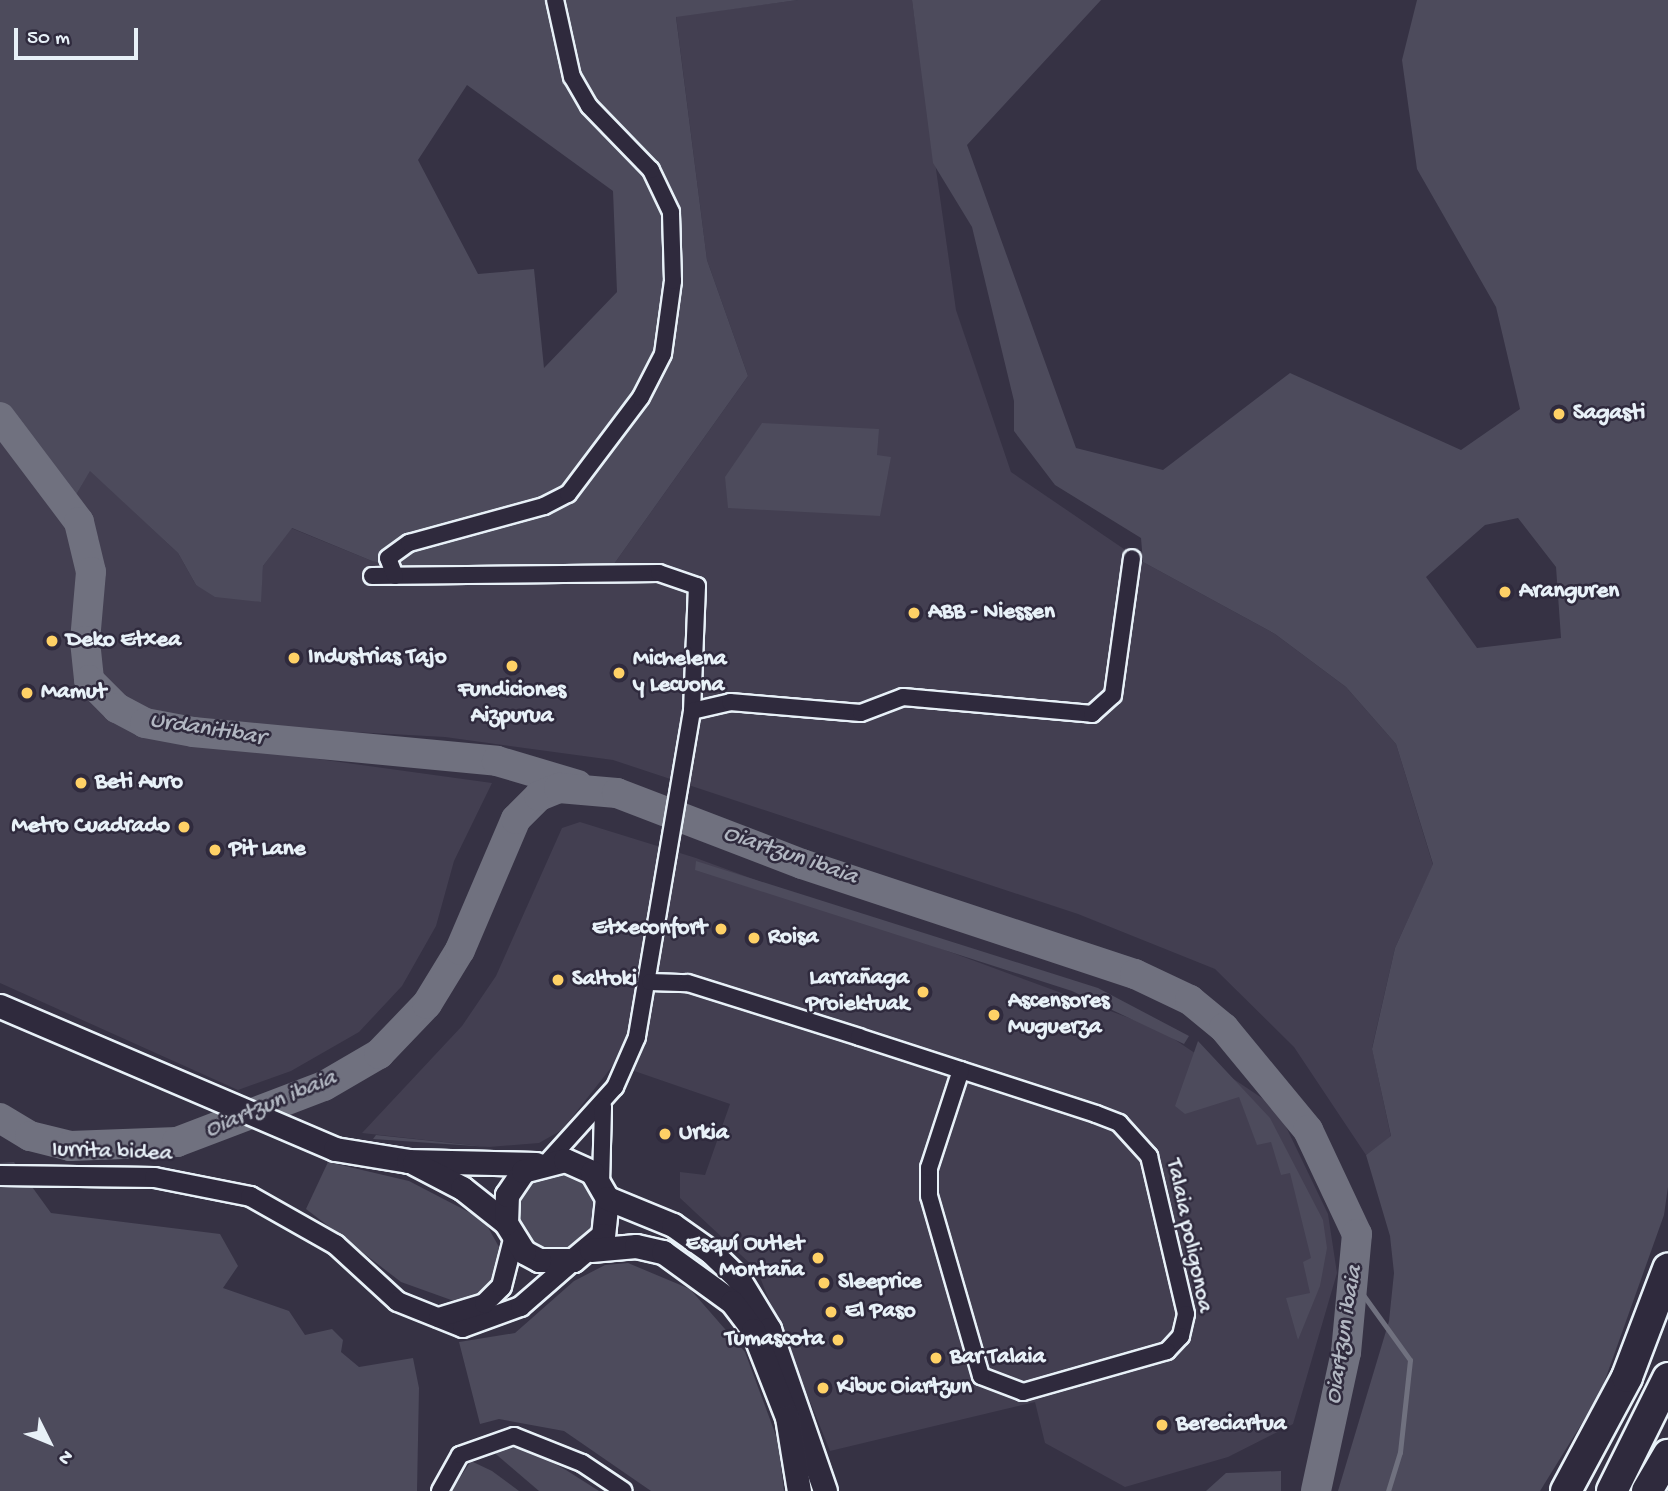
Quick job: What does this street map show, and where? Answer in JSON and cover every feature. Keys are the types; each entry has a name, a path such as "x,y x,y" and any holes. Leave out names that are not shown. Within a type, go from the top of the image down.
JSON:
{"highway":[{"path":"1566,1491 1627,1377 1668,1269"},
{"path":"1612,1491 1668,1378"},
{"path":"1647,1491 1668,1455"}],"main road":[{"path":"0,1006 335,1149 408,1161 579,1164 604,1191 673,1225 738,1278 780,1354 825,1491"},
{"path":"408,1161 462,1188 539,1260 636,1246 663,1252 732,1302 764,1353 787,1417 800,1491"},
{"path":"510,1231 514,1182 543,1162"},
{"path":"582,1255 603,1235 604,1191"}],"street":[{"path":"395,576 388,558 409,543 544,506 568,494 641,397 663,354 673,281 671,212 651,170 589,106 572,77 555,0"},
{"path":"692,711 730,702 861,713 903,697 1092,714 1113,695 1132,558"},
{"path":"372,576 659,573 689,580 697,600 692,711 670,837 650,982 632,1055 604,1102 543,1162"},
{"name":"Talaia poligonoa","path":"650,982 688,983 961,1070 1096,1114 1134,1136 1149,1156 1186,1314 1181,1336 1167,1351 1023,1392 981,1376 929,1196 929,1168 961,1070"},
{"path":"604,1102 604,1191"},
{"name":"Iurrita bidea","path":"0,1175 154,1177 250,1196 316,1231 397,1301 462,1327 498,1319 582,1255"},
{"path":"434,1318 458,1315 501,1286 510,1231"},
{"path":"440,1491 460,1455 514,1436 582,1463 624,1491"}],"shaded area":[{"path":"0,0 798,0 676,17 707,260 748,376 614,564 417,570 372,561 292,528 263,566 261,602 215,597 196,585 178,553 90,471 76,495 0,402","holes":["467,85 613,191 617,292 544,368 534,269 478,274 418,160"]},
{"path":"798,0 912,0 956,310 1011,472 1143,562 1275,634 1346,687 1396,744 1433,865 1395,948 1372,1048 1391,1137 1366,1155 1294,1047 1215,969 1078,914 613,760 445,737 173,722 144,716 105,688 97,671 99,540 76,495 90,470 178,553 196,585 260,602 263,566 291,528 372,561 614,564 748,376 707,260 676,16"},
{"path":"912,0 1101,0 967,145 1076,448 1163,470 1290,373 1461,450 1520,409 1496,307 1417,169 1402,60 1417,0 1668,0 1668,1187 1664,1215 1600,1394 1540,1491 1338,1491 1389,1321 1394,1273 1390,1236 1366,1155 1391,1136 1372,1049 1395,948 1433,864 1396,744 1346,687 1275,634 1143,562 1141,538 1055,485 1014,431 1014,401 972,227 933,163","holes":["1518,518 1556,567 1561,638 1477,648 1426,577 1485,525"]},
{"path":"762,423 879,429 877,455 891,457 880,516 728,508 725,477"},
{"path":"0,430 76,538 81,560 76,659 82,684 103,713 151,736 492,783 454,861 436,926 402,986 359,1032 291,1071 238,1090 0,983"},
{"path":"580,822 696,858 1159,1029 1277,1108 1328,1214 1337,1273 1293,1424 1228,1457 1125,1487 1045,1443 1035,1402 830,1451 757,1270 680,1198 680,1172 705,1175 730,1104 614,1064 562,1130 539,1143 489,1147 362,1133 462,1026 496,976 562,828"},
{"path":"696,861 1098,988 1189,1036 1184,1044 1072,991 695,870"},
{"path":"1198,1041 1270,1118 1323,1220 1327,1248 1320,1286 1298,1340 1286,1298 1310,1293 1303,1262 1311,1258 1290,1173 1281,1175 1271,1142 1257,1145 1239,1097 1185,1114 1175,1106"},
{"path":"376,1135 489,1147 373,1139"},
{"path":"14,1162 51,1213 220,1234 238,1266 223,1288 289,1311 305,1335 332,1329 343,1340 341,1352 359,1367 413,1358 419,1388 417,1491 0,1491 0,1163"},
{"path":"328,1162 409,1181 484,1220 499,1247 491,1283 473,1298 454,1301 401,1282 306,1209"},
{"path":"557,1171 572,1174 585,1183 594,1196 597,1211 594,1226 585,1239 572,1248 557,1251 542,1248 529,1239 520,1226 517,1211 520,1196 529,1183 542,1174"},
{"path":"628,1263 690,1289 745,1352 778,1441 784,1491 651,1491 564,1431 499,1419 480,1424 459,1342 515,1333 574,1281 605,1265"},
{"path":"526,1448 599,1491 539,1491 490,1449"},
{"path":"471,1461 492,1471 519,1491 451,1491"},
{"path":"1281,1471 1281,1491 1206,1491 1226,1473"}],"waterway":[{"name":"Urdanitibar","path":"0,417 79,522 91,572 85,641 89,680 117,708 145,723 193,732 497,761 578,785"},
{"name":"Oiartzun ibaia","path":"0,1118 30,1136 70,1146 177,1142 324,1086 379,1054 427,1004 460,950 516,819 539,796 559,788 617,793 802,864 1135,974 1190,1000 1224,1028 1308,1130 1357,1234 1346,1352 1316,1491"},
{"path":"1356,1285 1410,1360 1400,1452 1388,1491"}],"place":[{"name":"Sagasti","path":"1559,414"},
{"name":"Aranguren","path":"1505,592"},
{"name":"ABB - Niessen","path":"914,613"},
{"name":"Deko Etxea","path":"52,641"},
{"name":"Industrias Tajo","path":"294,658"},
{"name":"Fundiciones Aizpurua","path":"512,666"},
{"name":"Michelena y Lecuona","path":"619,673"},
{"name":"Mamut","path":"27,693"},
{"name":"Beti Auro","path":"81,783"},
{"name":"Metro Cuadrado","path":"184,827"},
{"name":"Pit Lane","path":"215,850"},
{"name":"Etxeconfort","path":"721,929"},
{"name":"Roisa","path":"754,938"},
{"name":"Saltoki","path":"558,980"},
{"name":"Larrañaga Proiektuak","path":"923,992"},
{"name":"Ascensores Muguerza","path":"994,1015"},
{"name":"Urkia","path":"665,1134"},
{"name":"Esquí Outlet Montaña","path":"818,1258"},
{"name":"Sleeprice","path":"824,1283"},
{"name":"El Paso","path":"831,1312"},
{"name":"Tumascota","path":"838,1340"},
{"name":"Bar Talaia","path":"936,1358"},
{"name":"Kibuc Oiartzun","path":"823,1388"},
{"name":"Bereciartua","path":"1162,1425"}]}
